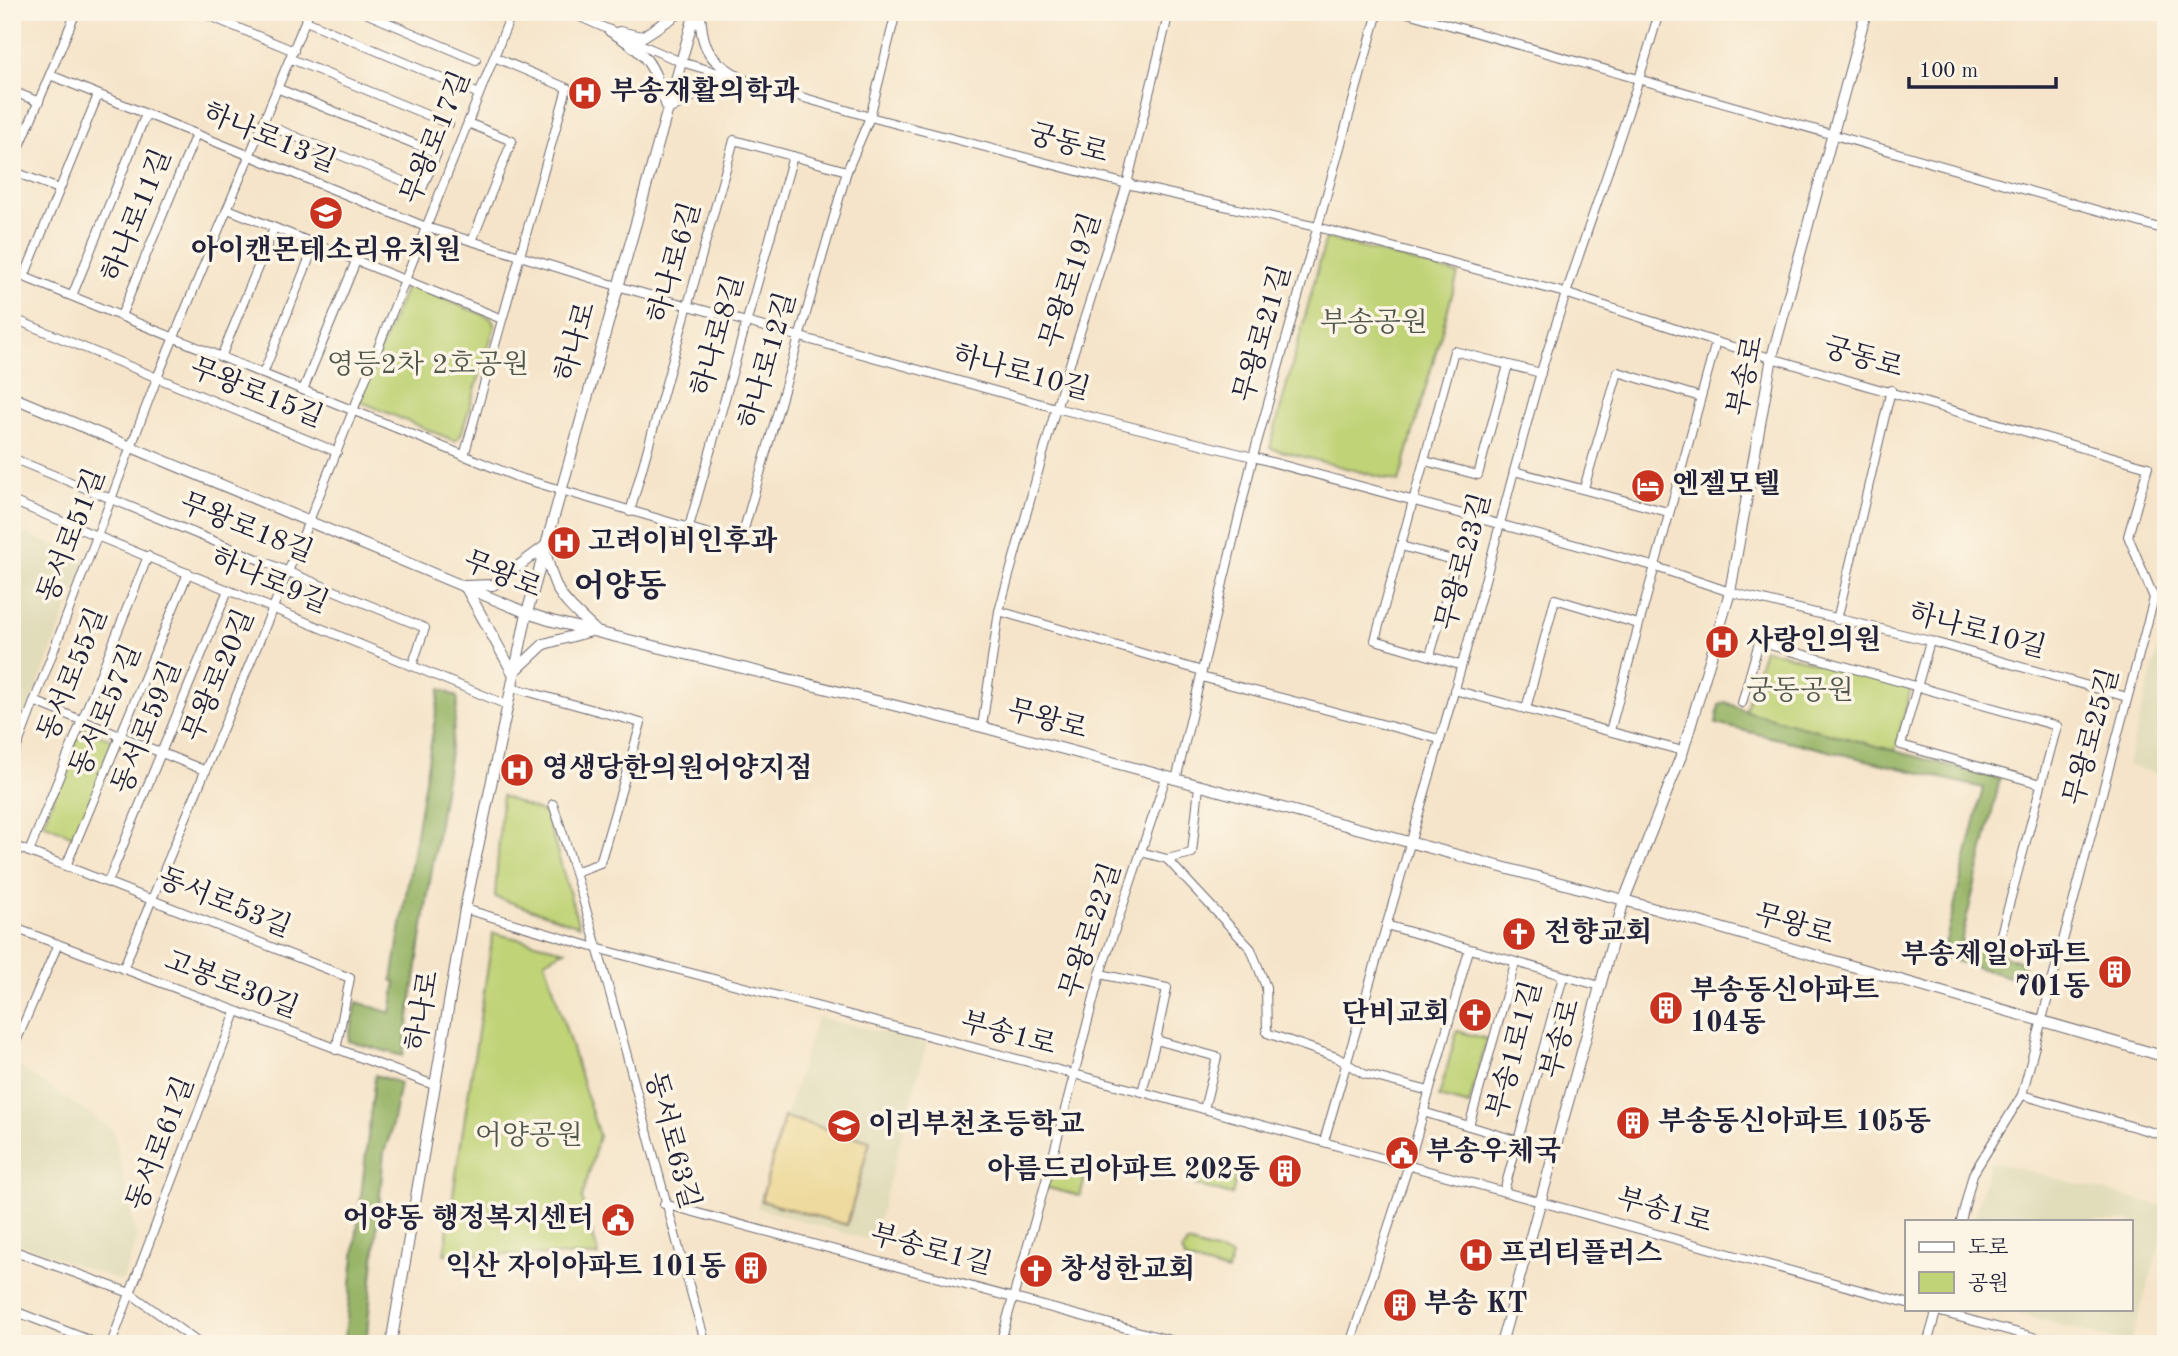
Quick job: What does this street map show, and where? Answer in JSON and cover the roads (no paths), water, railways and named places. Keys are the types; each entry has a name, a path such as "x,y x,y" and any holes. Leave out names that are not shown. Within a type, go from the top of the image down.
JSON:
{"street":[{"path":"12,165 76,12"},
{"path":"200,12 449,124"},
{"name":"무왕로15길","path":"133,447 157,378 265,124 309,12"},
{"path":"363,12 476,60"},
{"name":"무왕로17길","path":"309,521 512,12"},
{"name":"궁동로","path":"569,12 681,62 870,117 1127,184 1317,227 1565,293 1716,342 1891,390 2148,467 2128,536 2154,598"},
{"path":"610,31 642,37 681,12"},
{"path":"698,12 701,41 714,62 744,80"},
{"name":"하나로","path":"391,1344 465,909 513,673 559,490 681,62 698,12"},
{"name":"하나로12길","path":"559,490 740,543 847,171 870,117 895,12"},
{"name":"무왕로19길","path":"982,727 999,611 1056,408 1127,184 1169,12"},
{"name":"무왕로21길","path":"1171,778 1201,674 1253,457 1378,12"},
{"path":"1404,12 2166,230"},
{"path":"1565,293 1640,80 1658,12"},
{"name":"부송로","path":"1501,1344 1624,900 1683,751 1730,592 1772,357 1866,12"},
{"path":"306,21 479,94"},
{"path":"610,31 639,48 654,70 668,109 719,82 744,80"},
{"path":"464,456 567,88 494,57"},
{"name":"하나로13길","path":"50,75 426,227 617,286"},
{"path":"265,124 422,189 437,153 279,89"},
{"path":"12,91 39,102"},
{"path":"24,276 98,95"},
{"name":"하나로11길","path":"72,296 146,114"},
{"path":"468,122 512,141 472,241"},
{"name":"하나로11길","path":"121,316 196,134"},
{"name":"하나로6길","path":"630,512 734,140 847,171"},
{"name":"하나로8길","path":"690,527 793,156"},
{"path":"12,171 59,189"},
{"path":"228,209 502,319"},
{"path":"221,357 274,228"},
{"path":"263,374 315,244"},
{"path":"303,390 356,261"},
{"name":"하나로11길","path":"12,272 464,456 559,490"},
{"name":"하나로10길","path":"617,286 1056,408 1253,457 1653,566 1730,592 1930,641 2127,697"},
{"name":"무왕로23길","path":"1408,843 1454,690 1565,293"},
{"name":"무왕로15길","path":"12,318 337,452"},
{"path":"1610,731 1716,342"},
{"path":"1430,656 1456,561 1401,546 1454,351 1541,373"},
{"path":"1425,461 1478,475 1508,365"},
{"path":"1584,488 1618,372 1700,397"},
{"path":"1837,620 1891,390"},
{"name":"무왕로","path":"12,397 527,613 982,727 1624,900 2166,1057"},
{"name":"동서로51길","path":"12,760 110,498 133,447"},
{"name":"무왕로18길","path":"12,458 425,628 412,666"},
{"name":"무왕로23길","path":"1514,471 1668,512"},
{"name":"하나로9길","path":"12,501 507,705"},
{"name":"무왕로20길","path":"123,969 309,521"},
{"name":"무왕로23길","path":"1401,546 1375,640 1460,665"},
{"path":"544,547 554,586 560,597 595,630 544,644 513,673 465,586 493,585 544,547"},
{"name":"동서로55길","path":"29,852 80,719 148,556"},
{"name":"동서로57길","path":"66,866 188,573"},
{"name":"동서로59길","path":"108,882 228,590"},
{"path":"2154,598 2166,602"},
{"name":"무왕로25길","path":"1961,1220 1973,1174 2022,1095 2154,598"},
{"path":"1526,709 1555,599 1638,624"},
{"path":"999,611 1201,674 1438,739"},
{"path":"1930,641 1901,745 2041,784"},
{"path":"1742,703 1759,642 2057,726 1997,949"},
{"path":"511,687 641,723 600,863 575,872"},
{"path":"1454,690 1683,751"},
{"name":"무왕로20길","path":"34,701 206,771"},
{"name":"무왕로22길","path":"1000,1344 1100,974 1141,852 1171,778"},
{"path":"1141,852 1167,859 1192,853 1199,786"},
{"path":"553,804 596,948"},
{"path":"1324,1141 1408,843"},
{"name":"동서로53길","path":"12,845 349,978 336,1051"},
{"path":"1167,859 1251,949 1266,988 1267,1032 1346,1063 1364,1074 1429,1091"},
{"name":"부송1로","path":"465,909 596,948 1409,1164 1905,1302"},
{"name":"부송1로1길","path":"1385,925 1563,977 1504,1191"},
{"name":"고봉로30길","path":"12,927 434,1086"},
{"path":"12,1051 58,944"},
{"name":"동서로63길","path":"596,948 664,1203 706,1344"},
{"path":"1350,1344 1409,1164 1469,950"},
{"name":"부송1로1길","path":"1469,1126 1515,963"},
{"path":"1100,974 1167,988 1142,1092"},
{"path":"1563,977 1600,986"},
{"name":"동서로61길","path":"111,1344 236,1012"},
{"path":"1156,1040 1217,1057 1204,1109"},
{"path":"2022,1095 2166,1136"},
{"name":"부송1로1길","path":"1423,1112 1516,1140"},
{"name":"부송로1길","path":"664,1203 1185,1344"},
{"path":"12,1250 130,1293 200,1344"},
{"path":"12,1310 99,1344"},
{"path":"1927,1344 1934,1310 2059,1344"}],"place":[{"name":"부송재활의학과","path":"585,93"},
{"name":"아이캔몬테소리유치원","path":"326,213"},
{"name":"엔젤모텔","path":"1648,486"},
{"name":"고려이비인후과","path":"564,543"},
{"name":"사랑인의원","path":"1722,642"},
{"name":"영생당한의원어양지점","path":"517,770"},
{"name":"전향교회","path":"1519,934"},
{"name":"부송제일아파트 701동","path":"2115,972"},
{"name":"부송동신아파트 104동","path":"1666,1008"},
{"name":"단비교회","path":"1475,1015"},
{"name":"부송동신아파트 105동","path":"1633,1123"},
{"name":"이리부천초등학교","path":"844,1126"},
{"name":"부송우체국","path":"1402,1153"},
{"name":"아름드리아파트 202동","path":"1285,1171"},
{"name":"어양동 행정복지센터","path":"618,1220"},
{"name":"프리티플러스","path":"1476,1255"},
{"name":"익산 자이아파트 101동","path":"751,1268"},
{"name":"창성한교회","path":"1036,1271"},
{"name":"부송 KT","path":"1400,1305"}],"district":[{"name":"어양동","path":"620,588"}],"park label":[{"name":"부송공원","path":"1374,324"},
{"name":"영등2차 2호공원","path":"428,366"},
{"name":"궁동공원","path":"1800,692"},
{"name":"어양공원","path":"529,1137"}]}
